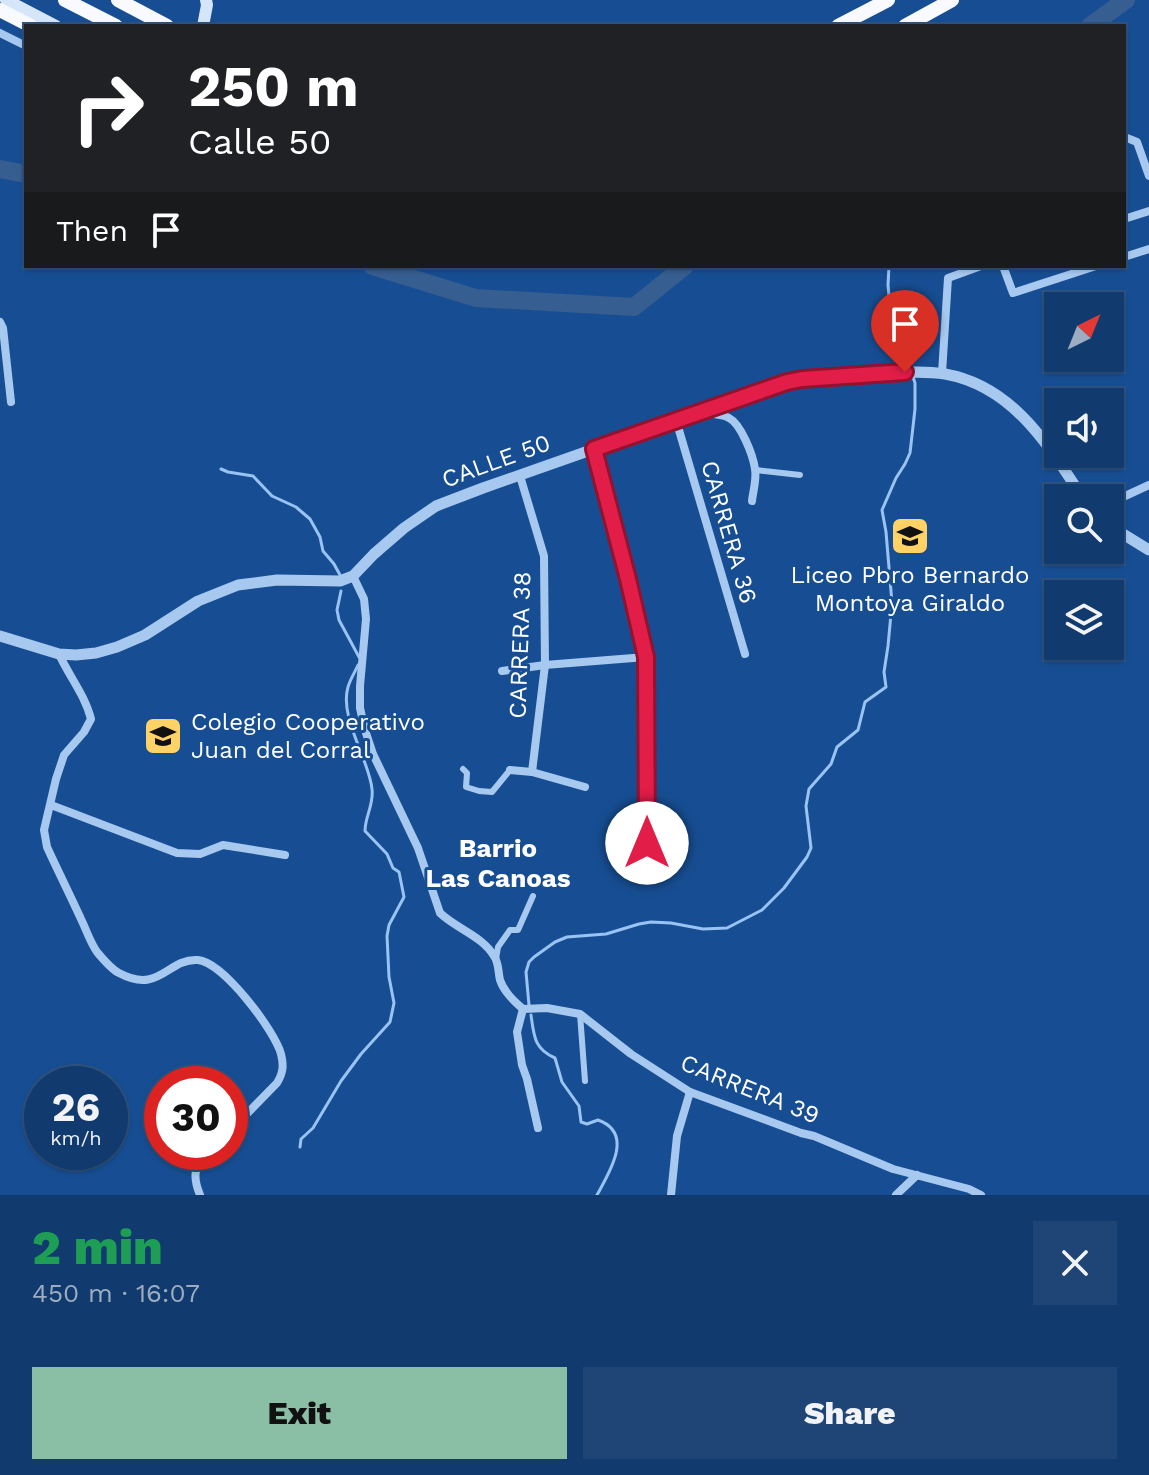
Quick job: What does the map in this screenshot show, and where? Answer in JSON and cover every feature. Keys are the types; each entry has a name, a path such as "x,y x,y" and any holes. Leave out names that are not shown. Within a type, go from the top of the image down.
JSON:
{"highway":[{"path":"65,0 112,24"},
{"path":"118,0 163,24"},
{"path":"842,24 888,0"},
{"path":"909,24 952,0"},
{"path":"0,10 27,24"}],"main road":[{"path":"6,0 52,24"},
{"path":"203,24 206,0"}],"street":[{"path":"0,33 24,45"},
{"path":"1126,139 1137,142 1149,176"},
{"path":"1126,218 1149,211"},
{"path":"1126,256 1149,249"},
{"path":"942,373 948,278 976,268"},
{"path":"1004,268 1013,293 1090,268"},
{"path":"0,322 11,402"},
{"name":"CALLE 50","path":"353,576 404,528 436,506 773,386 802,379 905,372 942,373 963,378 993,392 1011,405 1044,440"},
{"path":"706,410 709,414 726,416 742,430 756,470 752,501"},
{"name":"CARRERA 36","path":"676,420 745,654"},
{"path":"594,449 646,657 647,874"},
{"path":"756,470 800,475"},
{"name":"CARRERA 38","path":"520,476 544,556 545,665 532,772"},
{"path":"1124,497 1149,485"},
{"path":"1124,535 1149,550"},
{"path":"0,636 59,654 96,653 145,635 198,601 238,585 277,580 340,581 353,576 364,599 366,619 360,708 373,754 418,848 440,913 487,947 496,959"},
{"path":"59,654 84,698 91,719 64,755 44,830 47,847 96,951 117,972 143,981 153,980 183,963 204,961 219,969 254,1009 274,1038 283,1064 277,1083 248,1113"},
{"path":"502,671 646,657"},
{"path":"463,769 467,773 466,787 479,791 492,792 510,770 532,772 585,787"},
{"path":"51,805 177,853 200,854 223,845 285,855"},
{"path":"533,896 518,930 510,930 498,947 496,959 501,982 523,1009 517,1032 538,1128"},
{"name":"CARRERA 39","path":"523,1009 547,1008 580,1014 631,1054 690,1092 814,1136 893,1169 981,1195"},
{"path":"580,1014 585,1081"},
{"path":"671,1195 677,1136 690,1092"},
{"path":"196,1170 200,1195"},
{"path":"896,1195 917,1175"}],"waterway":[{"path":"1093,24 1126,0"},
{"path":"0,169 24,174"},
{"path":"378,268 476,298 634,307 683,268"},
{"path":"889,268 891,317 910,370"},
{"path":"529,1005 526,972 529,962 555,942 567,937 606,934 651,922 703,929 727,928 762,910 784,888 807,857 811,848 806,806 809,789 831,764 837,747 858,730 865,702 886,687 884,672 892,603 882,510 910,453 915,409 913,377"},
{"name":"Barrio Las Canoas","path":"221,469 253,476 272,496 296,507 310,519 320,537 323,551 340,575"},
{"name":"Barrio Las Canoas","path":"341,591 337,610 339,620 359,657"},
{"name":"Barrio Las Canoas","path":"300,1147 301,1139 313,1128 341,1081 390,1022 394,1003 387,936 389,925 404,897 399,872 365,831 372,789 351,725 346,699 358,665"},
{"path":"531,1015 536,1041 555,1058 562,1082 579,1106 581,1122 587,1124 598,1120 615,1134 616,1154 597,1195"}],"place":[{"name":"Liceo Pbro Bernardo Montoya Giraldo","path":"910,536"},
{"name":"Colegio Cooperativo Juan del Corral","path":"163,736"}],"district":[{"name":"Barrio Las Canoas","path":"498,863"}],"route":[{"path":"647,843 646,657 594,449 787,382 905,372"}]}
